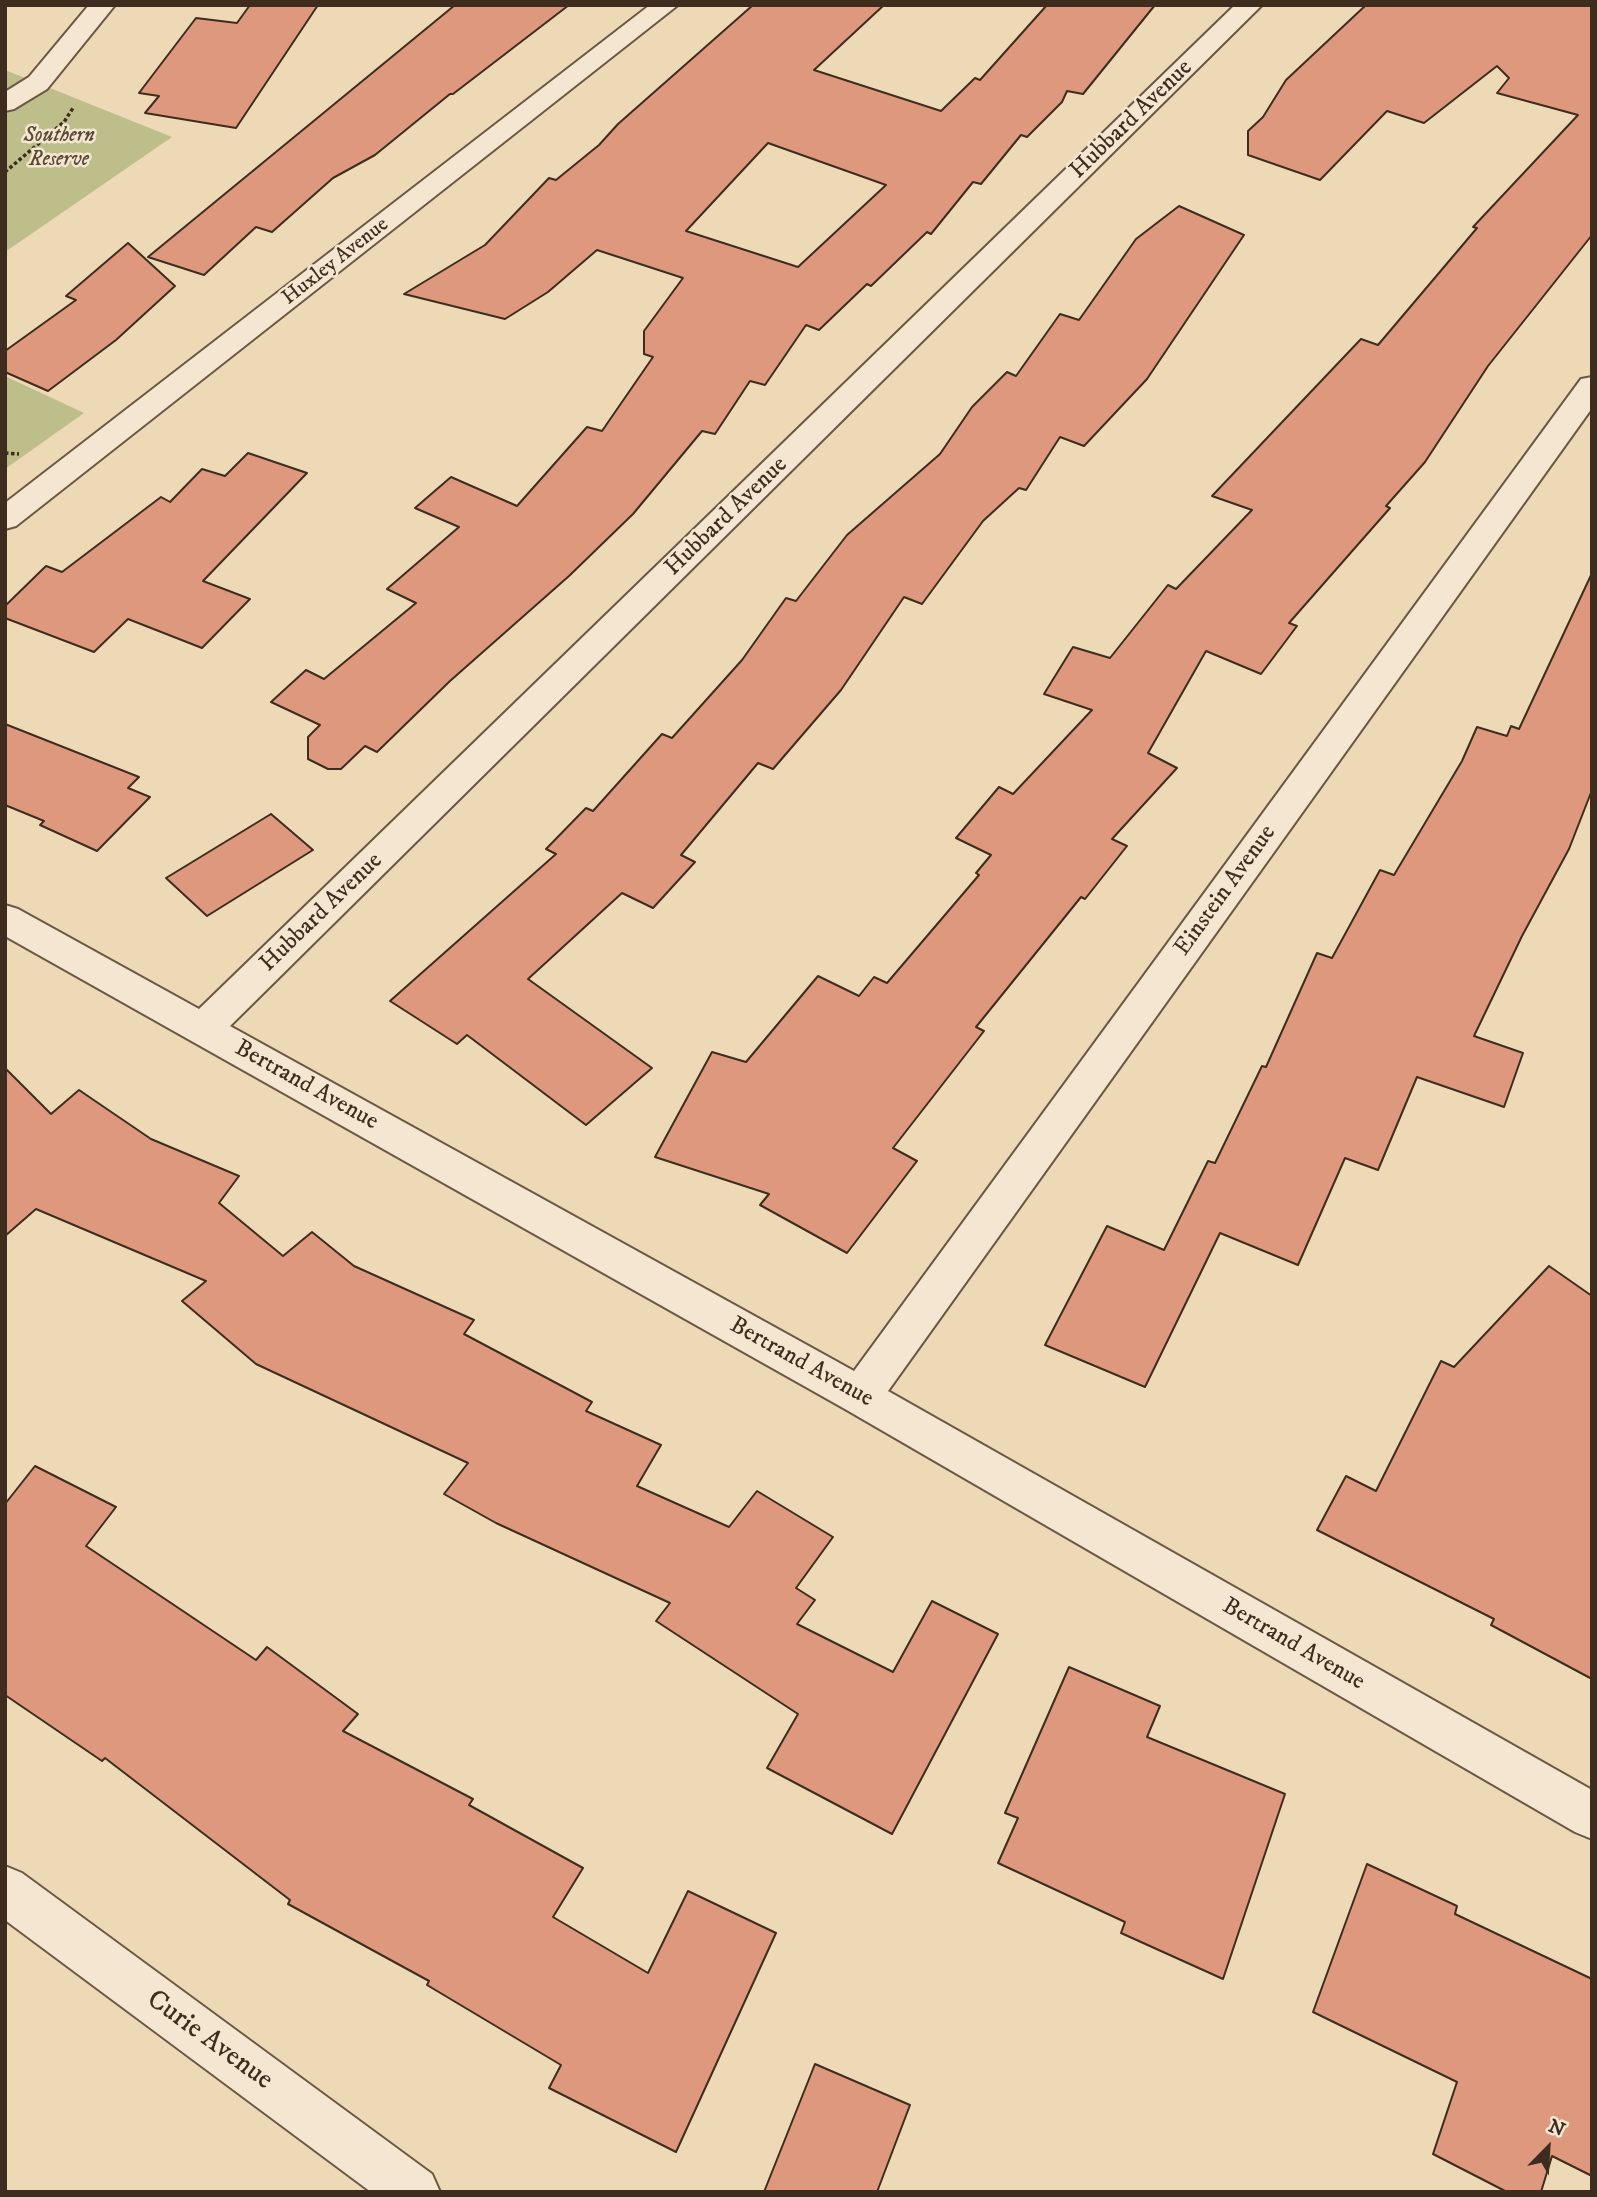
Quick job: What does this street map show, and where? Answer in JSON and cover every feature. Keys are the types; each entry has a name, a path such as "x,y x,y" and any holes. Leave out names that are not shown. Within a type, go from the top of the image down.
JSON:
{"street":[{"path":"5,103 38,83 103,5"},
{"name":"Huxley Avenue","path":"5,519 666,5"},
{"name":"Hubbard Avenue","path":"204,1028 1250,5"},
{"name":"Einstein Avenue","path":"860,1396 1592,386"},
{"name":"Bertrand Avenue","path":"5,919 860,1396 1592,1816"},
{"name":"Curie Avenue","path":"5,1890 414,2192"}],"green space":[{"name":"Southern Reserve","path":"5,70 172,137 5,252"},
{"path":"5,376 84,413 5,469"}],"building":[{"path":"250,5 318,5 236,128 145,113 159,96 139,93 196,18 237,23"},
{"path":"455,5 569,5 450,94 375,155 333,178 272,232 256,227 204,275 148,257"},
{"path":"753,5 884,5 814,70 941,111 975,78 980,80 1047,5 1155,5 1083,94 1067,91 1062,102 1027,137 1021,135 981,184 973,182 931,234 927,232 871,286 867,284 819,330 806,325 765,385 750,381 715,434 702,431 633,514 569,576 450,681 377,752 365,746 341,769 328,769 308,759 308,737 320,725 271,702 306,670 324,679 416,603 387,589 459,527 415,508 451,477 517,506 587,427 602,431 653,357 644,354 644,331 683,278 597,250 548,292 505,319 404,294 485,245 549,178 556,180 599,145 618,124","holes":["768,143 886,185 798,267 686,231"]},
{"path":"1366,5 1592,5 1592,235 1488,366 1425,462 1386,506 1390,508 1289,623 1297,626 1261,674 1206,651 1148,753 1177,768 1112,839 1127,846 1085,899 1081,897 976,1027 984,1031 893,1148 917,1161 847,1253 760,1205 769,1194 655,1157 712,1052 746,1062 818,976 859,996 874,977 887,983 979,875 976,873 991,855 956,838 999,787 1013,794 1092,710 1044,694 1073,647 1110,658 1168,585 1176,589 1252,510 1212,496 1361,339 1378,345 1477,228 1473,227 1578,115 1497,93 1509,78 1497,66 1424,123 1387,111 1320,180 1248,155 1248,131 1263,117 1286,80"},
{"path":"1179,206 1244,235 1147,379 1084,446 1060,437 1026,490 1019,488 983,521 922,604 904,597 841,690 773,769 758,763 681,855 695,862 653,908 622,893 528,979 652,1068 586,1125 467,1035 457,1044 390,1001 556,854 546,849 586,808 593,811 662,734 672,738 742,660 786,598 796,601 847,535 940,454 972,407 1007,372 1016,376 1060,314 1079,320 1136,239"},
{"path":"128,243 175,286 116,340 48,391 5,372 5,351 76,300 66,296"},
{"path":"248,453 307,473 203,581 250,599 202,648 128,619 94,652 5,618 5,606 46,566 62,572 161,497 170,502 202,469 225,476"},
{"path":"1592,573 1592,790 1569,849 1522,936 1474,1036 1523,1053 1504,1107 1417,1077 1378,1170 1345,1158 1298,1265 1220,1233 1145,1387 1045,1345 1107,1226 1164,1250 1208,1161 1215,1163 1262,1066 1266,1067 1317,953 1332,958 1380,870 1394,875 1462,761 1477,727 1507,736 1511,726 1519,729"},
{"path":"5,724 139,777 128,788 150,797 97,851 40,825 44,821 5,805"},
{"path":"271,814 313,850 207,916 166,878"},
{"path":"5,1068 51,1114 79,1090 151,1139 239,1176 219,1203 283,1256 312,1232 354,1266 474,1320 464,1334 592,1402 586,1411 661,1445 637,1486 729,1527 757,1491 833,1537 796,1588 815,1600 797,1624 893,1672 932,1601 998,1634 892,1834 767,1768 798,1714 656,1621 670,1603 496,1523 444,1494 468,1463 256,1364 182,1301 206,1281 36,1209 5,1236"},
{"path":"1549,1266 1592,1296 1592,1679 1491,1625 1494,1619 1317,1530 1346,1476 1376,1491 1441,1361 1454,1367"},
{"path":"35,1466 116,1507 86,1546 256,1660 267,1647 358,1714 343,1731 473,1799 469,1805 583,1868 553,1917 648,1973 688,1891 776,1933 676,2152 549,2088 561,2065 427,1985 429,1981 288,1904 290,1900 105,1758 102,1761 5,1695 5,1504"},
{"path":"1069,1667 1160,1706 1147,1737 1285,1794 1223,1979 1121,1933 1125,1922 998,1863 1018,1818 1005,1813"},
{"path":"1367,1864 1457,1906 1455,1914 1592,1979 1592,2176 1552,2156 1541,2192 1507,2192 1433,2154 1457,2082 1313,2012"},
{"path":"815,2064 910,2105 877,2192 764,2192"}]}
